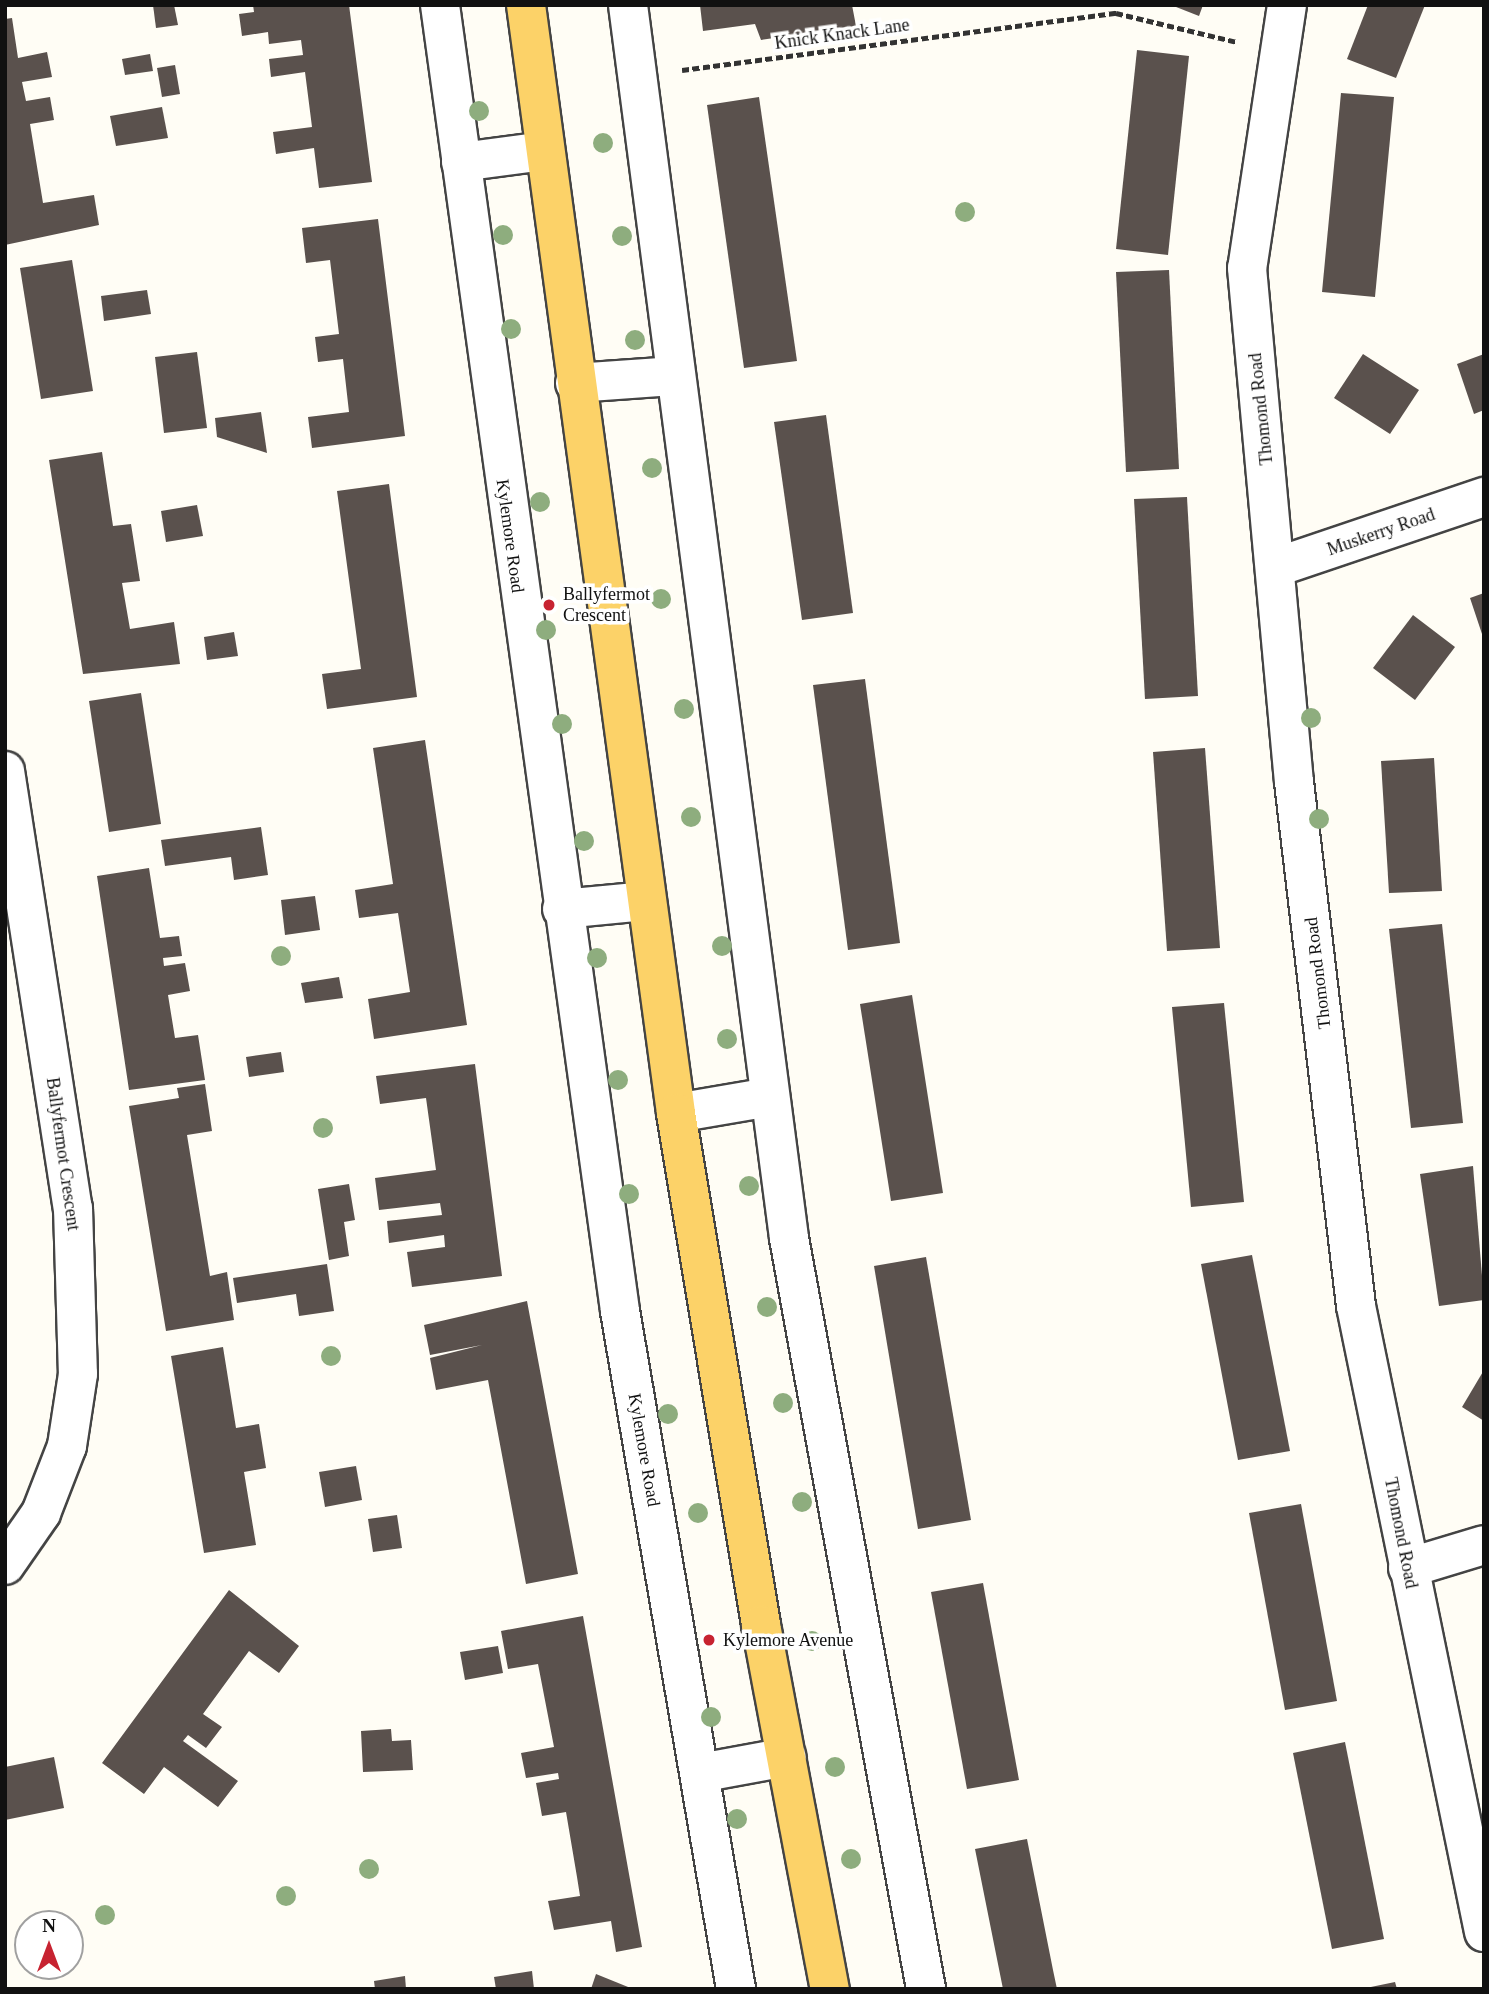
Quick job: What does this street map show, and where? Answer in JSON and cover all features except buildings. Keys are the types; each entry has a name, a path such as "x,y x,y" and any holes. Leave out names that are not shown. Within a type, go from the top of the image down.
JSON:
{"main road":[{"path":"526,5 645,901 676,1113 787,1758 830,1989"}],"street":[{"name":"Kylemore Road","path":"440,5 562,909 620,1311 736,1989"},
{"path":"628,5 789,1238 926,1989"},
{"name":"Thomond Road","path":"1287,5 1276,48 1247,268 1278,567 1294,782 1356,1306 1484,1932"},
{"path":"461,162 544,151"},
{"path":"575,383 676,376"},
{"name":"Muskerry Road","path":"1278,567 1484,497"},
{"name":"Ballyfermot Crescent","path":"5,771 73,1208 78,1374 63,1457 41,1513 5,1565"},
{"path":"562,909 645,901"},
{"path":"676,1113 770,1097"},
{"path":"1408,1568 1484,1545"},
{"path":"700,1773 787,1758"}],"path":[{"name":"Knick Knack Lane","path":"638,75 1116,13 1198,36 1276,48"}],"place":[{"name":"Ballyfermot Crescent","path":"549,605"},
{"name":"Kylemore Avenue","path":"709,1640"}]}
